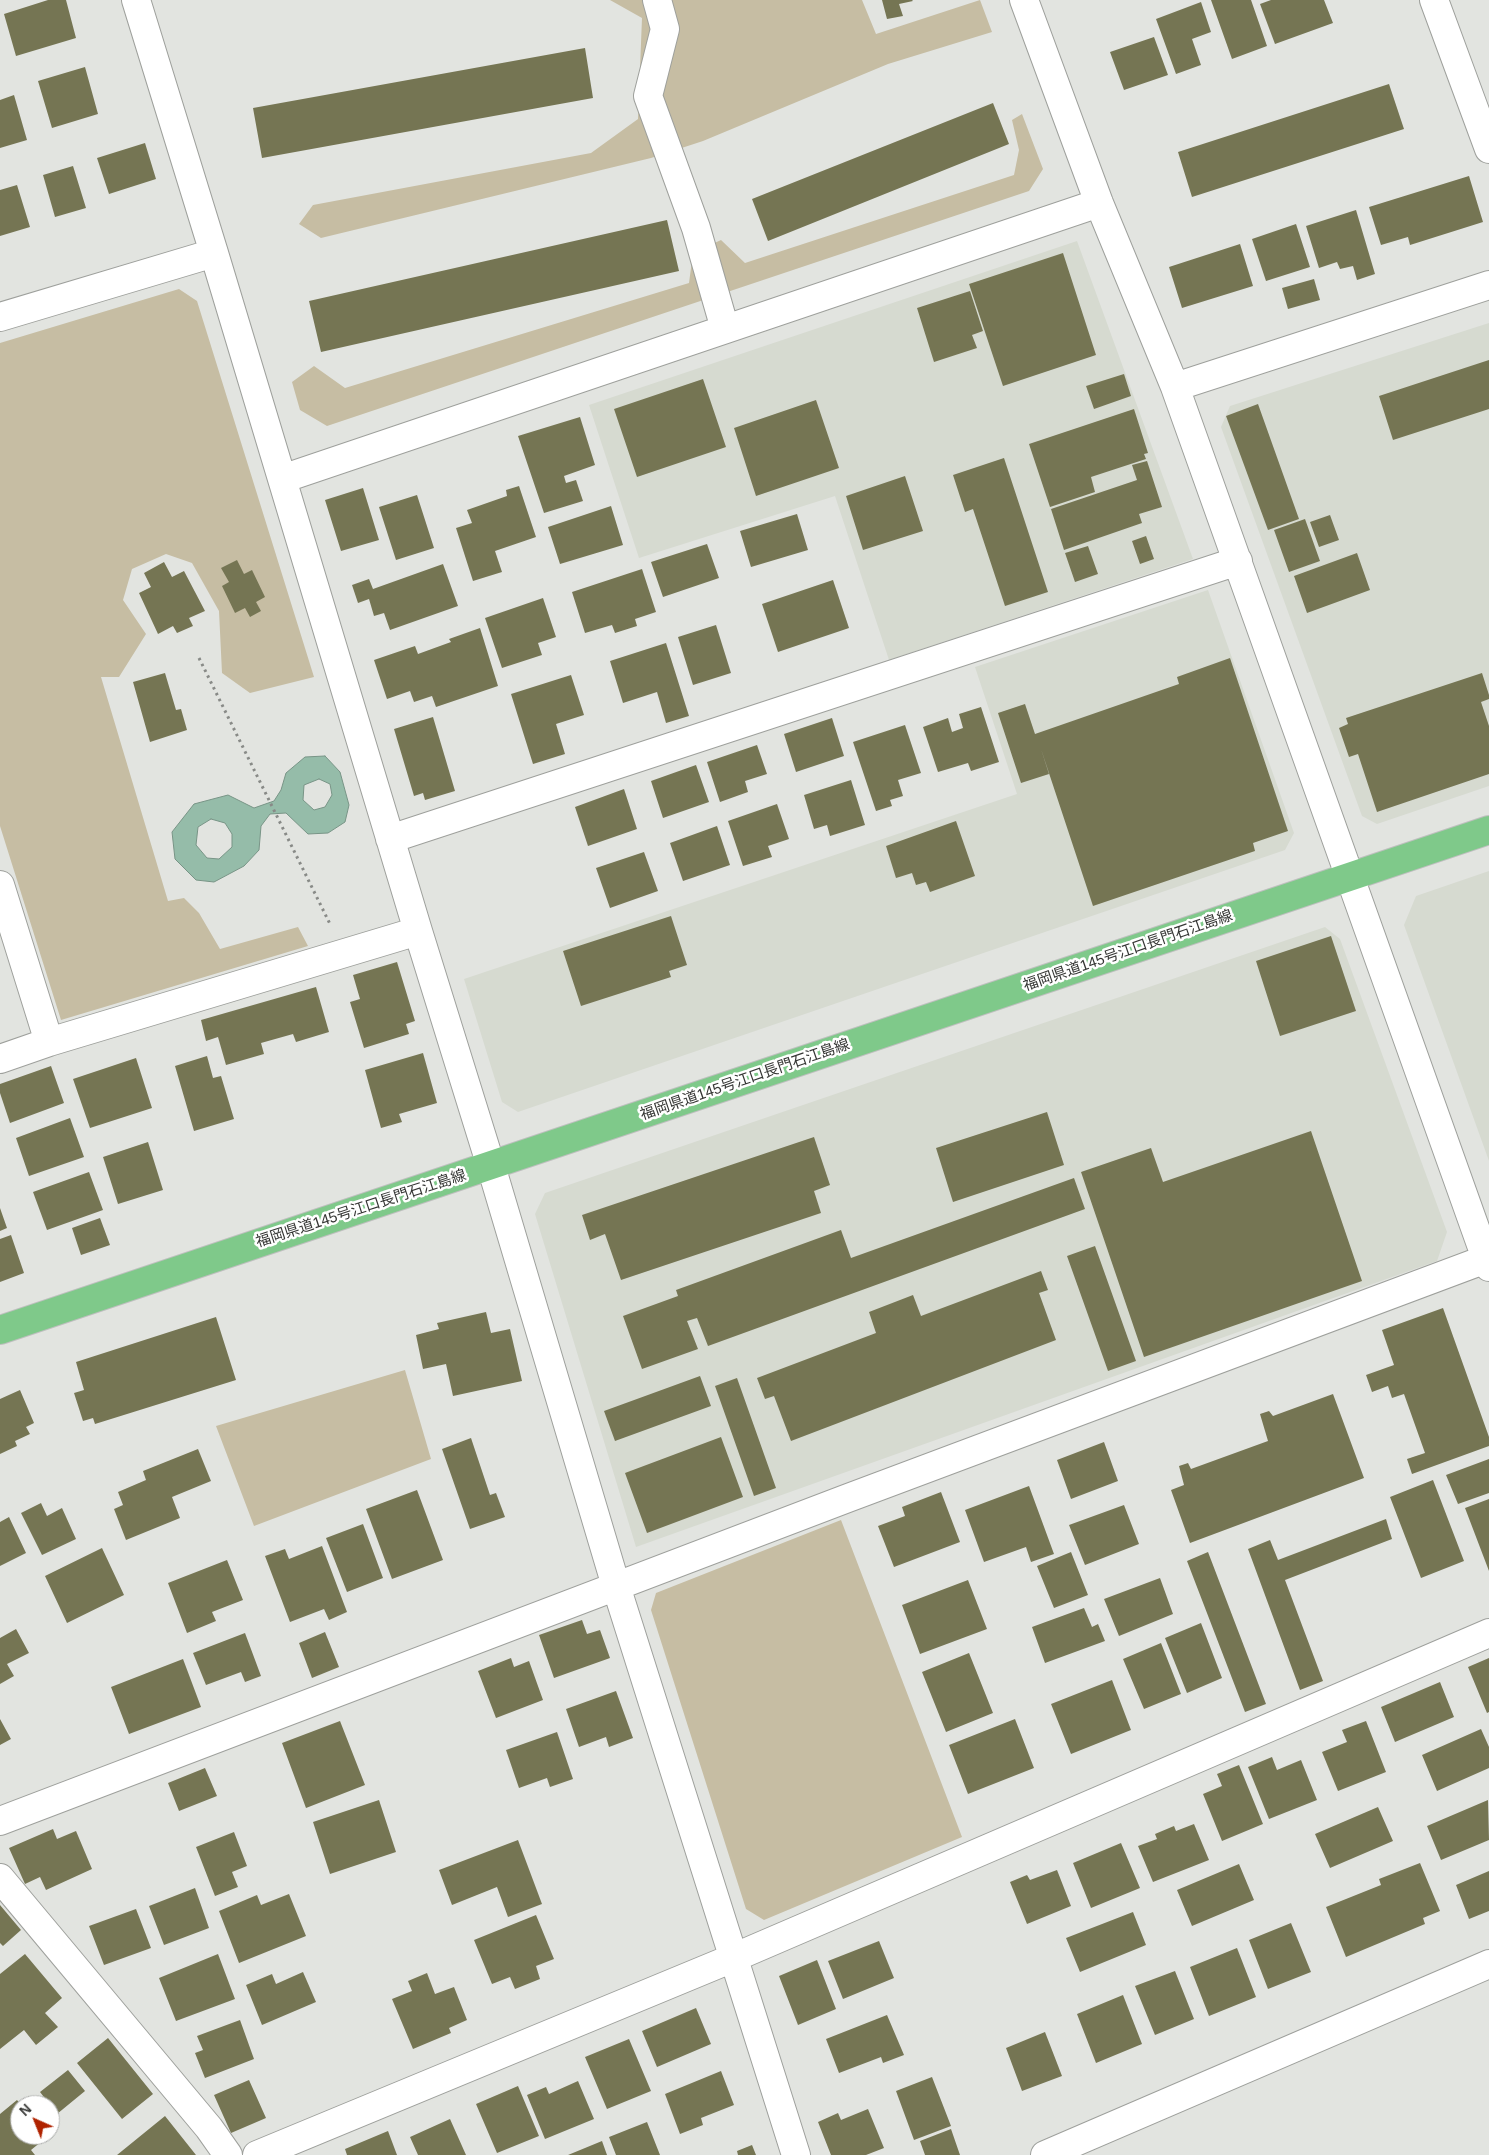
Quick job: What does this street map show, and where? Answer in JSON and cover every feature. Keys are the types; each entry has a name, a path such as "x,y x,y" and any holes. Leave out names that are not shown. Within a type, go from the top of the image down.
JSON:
{"main road":[{"name":"福岡県道145号江口長門石江島線","path":"0,1330 1489,830"}],"street":[{"path":"136,0 491,1166 616,1586 796,2155"},
{"path":"657,0 665,30 648,96 696,228 725,329"},
{"path":"0,1821 616,1586 1487,1263 1351,876 1175,387 1099,204 1024,0"},
{"path":"1434,0 1489,149"},
{"path":"282,479 1099,204"},
{"path":"0,317 214,253"},
{"path":"1175,387 1489,285"},
{"path":"390,839 1238,561"},
{"path":"0,886 49,1042"},
{"path":"0,1059 49,1042 418,931"},
{"path":"257,2155 734,1958 1489,1633"},
{"path":"0,1878 196,2113 228,2155"},
{"path":"1045,2155 1489,1964"}],"path":[{"path":"199,658 344,953"}],"shaded area":[{"path":"610,0 862,0 876,34 980,0 992,32 888,64 703,141 651,158 321,238 299,224 313,205 591,153 638,119 642,18"},
{"path":"1022,114 1043,169 1029,191 327,426 300,410 292,382 314,366 345,388 689,283 693,253 721,240 745,263 1014,175 1019,150 1012,120"},
{"path":"1077,241 1193,559 889,660 835,496 639,558 589,405"},
{"path":"179,289 197,301 314,677 250,693 222,673 219,611 192,563 166,554 132,569 123,600 146,634 119,677 101,677 168,901 184,898 199,913 220,949 298,927 308,946 61,1020 0,826 0,343"},
{"path":"1489,323 1489,786 1377,824 1362,816 1221,427 1230,406"},
{"path":"1208,590 1294,833 1285,850 518,1112 502,1102 464,979 1017,794 975,667"},
{"path":"325,756 340,772 349,805 345,822 328,833 308,834 286,813 270,814 261,826 259,850 244,866 214,882 196,880 175,859 172,832 194,804 228,795 254,808 274,801 281,790 286,773 305,757","holes":["319,779 330,784 332,795 325,807 314,810 303,800 304,785","211,819 225,823 232,834 232,847 219,859 207,858 196,845 198,827"]},
{"path":"1489,871 1489,1161 1404,925 1416,896"},
{"path":"1325,927 1340,939 1447,1232 1437,1261 636,1547 535,1214 545,1193"},
{"path":"405,1370 431,1459 254,1526 216,1426"},
{"path":"841,1520 962,1837 764,1920 746,1909 651,1610 656,1593"}],"building":[{"path":"48,0 66,0 76,38 16,56 4,14"},
{"path":"882,0 913,1 899,4 903,16 887,19"},
{"path":"1211,0 1251,0 1267,46 1232,59"},
{"path":"1271,0 1324,0 1333,23 1275,44 1260,4"},
{"path":"1201,2 1211,32 1192,39 1201,65 1176,74 1156,19"},
{"path":"1154,37 1168,75 1124,90 1110,52"},
{"path":"585,48 593,98 262,158 253,108"},
{"path":"85,67 98,114 52,128 38,81"},
{"path":"1389,84 1404,129 1192,197 1178,152"},
{"path":"14,95 27,140 0,148 0,100"},
{"path":"993,103 1009,144 768,241 752,199"},
{"path":"145,143 156,179 109,194 97,158"},
{"path":"73,166 86,208 55,217 43,175"},
{"path":"1469,176 1483,222 1410,245 1408,237 1381,245 1369,207"},
{"path":"17,185 30,227 0,236 0,190"},
{"path":"1356,210 1375,274 1357,280 1353,266 1340,269 1337,262 1319,268 1306,226"},
{"path":"667,220 679,271 321,352 309,301"},
{"path":"1296,224 1310,267 1266,281 1252,239"},
{"path":"1240,244 1253,286 1182,308 1169,267"},
{"path":"1063,253 1096,355 1003,386 969,284"},
{"path":"1314,279 1320,300 1288,309 1282,288"},
{"path":"970,291 983,331 972,335 977,348 934,362 917,308"},
{"path":"1489,360 1489,409 1393,440 1379,396"},
{"path":"1124,374 1131,396 1094,409 1086,386"},
{"path":"703,379 726,447 637,477 614,409"},
{"path":"816,400 839,468 756,496 734,428"},
{"path":"1258,404 1299,519 1268,530 1226,416"},
{"path":"1134,409 1148,453 1144,454 1146,459 1091,477 1095,492 1050,507 1029,444"},
{"path":"580,417 595,465 564,476 566,483 576,480 583,501 544,513 518,436"},
{"path":"1004,458 1048,592 1005,606 973,509 965,512 953,475"},
{"path":"1147,461 1162,507 1139,514 1142,523 1064,550 1051,509 1137,480 1132,465"},
{"path":"905,476 923,531 863,550 846,496"},
{"path":"519,486 536,537 495,551 502,572 473,581 456,528 472,523 467,510 507,496 506,490"},
{"path":"363,488 379,540 341,551 325,500"},
{"path":"417,495 434,548 396,560 379,507"},
{"path":"611,506 623,545 560,564 548,527"},
{"path":"797,514 808,550 751,567 740,531"},
{"path":"1330,515 1339,540 1319,547 1310,522"},
{"path":"1305,519 1320,561 1289,572 1274,530"},
{"path":"1146,536 1154,559 1140,564 1132,541"},
{"path":"707,544 719,578 663,597 651,562"},
{"path":"1088,546 1098,574 1075,582 1065,553"},
{"path":"1357,553 1370,590 1307,613 1294,576"},
{"path":"237,560 244,574 252,570 265,597 256,602 261,611 250,617 245,608 235,613 222,586 229,582 221,568"},
{"path":"164,562 172,577 184,571 205,611 189,618 193,626 177,633 173,626 158,634 139,593 151,587 144,573"},
{"path":"443,564 458,606 390,630 384,613 374,616 369,599 358,603 352,585 369,579 373,589"},
{"path":"642,569 656,612 635,619 637,626 615,633 612,625 585,633 572,592"},
{"path":"833,580 849,628 778,652 762,604"},
{"path":"543,598 556,637 538,643 542,655 502,668 485,618"},
{"path":"716,625 731,673 693,685 678,637"},
{"path":"480,628 498,686 436,707 432,696 414,702 410,691 387,699 374,660 415,646 418,654 451,642 449,639"},
{"path":"666,643 689,716 666,723 657,692 623,703 610,661"},
{"path":"1230,658 1288,831 1253,843 1255,851 1093,906 1041,749 1049,774 1021,783 998,713 1025,704 1035,734 1179,684 1177,677"},
{"path":"165,673 176,710 181,709 187,730 150,742 133,682"},
{"path":"1482,673 1489,695 1489,699 1481,702 1489,726 1489,774 1377,812 1358,754 1349,757 1339,728 1348,724 1346,718"},
{"path":"571,675 584,715 556,724 565,754 533,764 511,694"},
{"path":"981,707 999,762 971,771 968,763 938,772 923,727 948,718 952,732 963,728 959,714"},
{"path":"433,717 455,791 425,800 423,793 414,796 394,729"},
{"path":"832,718 844,756 796,772 784,734"},
{"path":"905,725 921,773 898,780 903,796 890,800 892,806 876,811 853,742"},
{"path":"757,745 767,774 745,781 748,792 720,802 707,762"},
{"path":"696,765 709,802 663,818 651,781"},
{"path":"851,780 865,825 830,836 827,825 814,829 804,795"},
{"path":"624,789 637,829 588,846 575,807"},
{"path":"777,804 789,839 768,846 772,857 743,866 728,821"},
{"path":"956,821 975,876 930,892 926,882 916,885 912,873 896,878 886,846"},
{"path":"717,826 730,865 683,881 670,843"},
{"path":"644,852 658,891 610,908 596,868"},
{"path":"671,916 687,965 669,971 671,977 581,1006 563,951"},
{"path":"1331,936 1356,1011 1280,1036 1256,961"},
{"path":"397,962 415,1021 406,1024 409,1034 364,1048 350,1002 360,999 353,975"},
{"path":"316,987 329,1032 296,1042 293,1034 261,1043 264,1054 226,1065 218,1037 206,1041 201,1020"},
{"path":"423,1053 437,1103 399,1114 402,1122 381,1128 365,1070"},
{"path":"207,1056 213,1078 221,1076 234,1119 194,1131 175,1066"},
{"path":"136,1058 152,1108 90,1128 73,1079"},
{"path":"51,1066 64,1103 10,1123 0,1093 0,1084"},
{"path":"1047,1112 1064,1165 953,1202 936,1148"},
{"path":"70,1118 84,1157 29,1176 16,1138"},
{"path":"1311,1131 1362,1281 1144,1357 1081,1172 1151,1148 1163,1182"},
{"path":"814,1137 830,1185 814,1191 821,1213 621,1280 605,1234 590,1240 582,1215"},
{"path":"148,1142 163,1190 118,1204 103,1157"},
{"path":"89,1172 103,1210 47,1230 33,1192"},
{"path":"1074,1178 1085,1209 708,1346 697,1318 687,1321 698,1349 642,1369 623,1316 678,1296 676,1290 841,1230 851,1258"},
{"path":"0,1208 7,1228 0,1231"},
{"path":"100,1218 110,1245 81,1255 72,1228"},
{"path":"11,1235 24,1273 0,1282 0,1239"},
{"path":"1095,1246 1136,1361 1108,1371 1067,1256"},
{"path":"1041,1271 1048,1290 1039,1293 1056,1340 791,1441 774,1396 765,1399 757,1378 876,1333 869,1312 913,1295 921,1316"},
{"path":"1443,1308 1489,1437 1489,1446 1412,1474 1407,1459 1425,1453 1404,1394 1392,1398 1388,1386 1372,1392 1366,1375 1394,1365 1382,1330"},
{"path":"486,1312 491,1333 510,1329 522,1381 453,1396 446,1364 423,1369 416,1335 439,1329 437,1323"},
{"path":"216,1317 236,1380 95,1424 93,1418 83,1421 74,1393 84,1390 76,1362"},
{"path":"700,1376 711,1406 615,1441 604,1411"},
{"path":"737,1378 776,1488 754,1496 715,1386"},
{"path":"20,1390 34,1423 26,1427 30,1434 15,1441 17,1446 0,1454 0,1399"},
{"path":"1333,1394 1364,1478 1190,1543 1171,1490 1184,1485 1179,1466 1188,1463 1191,1469 1268,1441 1260,1414 1269,1411 1273,1416"},
{"path":"721,1437 743,1497 647,1533 625,1473"},
{"path":"471,1438 490,1495 496,1493 505,1517 470,1529 442,1449"},
{"path":"1104,1442 1118,1481 1071,1499 1057,1460"},
{"path":"198,1449 211,1481 172,1497 180,1518 126,1540 114,1509 123,1505 118,1492 146,1480 143,1471"},
{"path":"1489,1459 1489,1493 1458,1504 1446,1475"},
{"path":"1433,1480 1464,1561 1421,1578 1390,1497"},
{"path":"1029,1486 1054,1554 1031,1562 1026,1547 984,1562 965,1510"},
{"path":"417,1490 443,1560 392,1579 366,1509"},
{"path":"941,1492 960,1542 894,1567 878,1526 905,1516 902,1507"},
{"path":"1489,1499 1489,1571 1465,1508"},
{"path":"41,1503 47,1516 62,1508 76,1539 42,1555 21,1513"},
{"path":"1124,1505 1139,1544 1085,1565 1069,1525"},
{"path":"9,1517 26,1553 0,1566 0,1522"},
{"path":"1386,1519 1392,1539 1285,1580 1323,1681 1300,1690 1248,1549 1270,1540 1278,1560"},
{"path":"363,1524 383,1578 347,1592 326,1538"},
{"path":"322,1546 347,1612 329,1620 324,1609 290,1622 265,1556 285,1549 289,1559"},
{"path":"102,1548 124,1595 67,1623 45,1576"},
{"path":"1071,1552 1088,1595 1054,1608 1037,1566"},
{"path":"1208,1552 1266,1704 1245,1712 1187,1561"},
{"path":"227,1560 243,1600 212,1612 216,1621 187,1633 168,1583"},
{"path":"1160,1578 1173,1614 1119,1636 1104,1599"},
{"path":"968,1580 987,1629 920,1654 902,1605"},
{"path":"1084,1608 1092,1627 1098,1624 1105,1641 1045,1663 1032,1627"},
{"path":"582,1620 587,1634 600,1630 610,1658 554,1678 539,1635"},
{"path":"1201,1623 1222,1678 1187,1693 1165,1638"},
{"path":"16,1629 29,1653 7,1664 14,1676 0,1684 0,1638"},
{"path":"325,1632 339,1667 312,1678 299,1643"},
{"path":"245,1633 261,1676 245,1682 241,1672 206,1685 193,1653"},
{"path":"1161,1643 1181,1694 1144,1709 1123,1659"},
{"path":"969,1653 993,1713 946,1732 922,1672"},
{"path":"511,1658 514,1667 529,1661 543,1700 496,1718 478,1671"},
{"path":"1489,1658 1489,1712 1487,1713 1468,1667"},
{"path":"183,1659 201,1707 129,1734 111,1687"},
{"path":"1112,1680 1131,1730 1071,1754 1051,1704"},
{"path":"1440,1682 1454,1717 1395,1742 1381,1707"},
{"path":"616,1691 633,1738 609,1747 606,1737 579,1747 566,1709"},
{"path":"0,1719 11,1739 0,1745"},
{"path":"1015,1719 1034,1768 968,1794 949,1745"},
{"path":"340,1721 365,1785 306,1808 282,1743"},
{"path":"1366,1721 1386,1772 1338,1791 1322,1752 1347,1742 1342,1730"},
{"path":"1481,1729 1489,1747 1489,1768 1437,1791 1422,1755"},
{"path":"557,1732 573,1779 550,1787 547,1778 519,1788 506,1750"},
{"path":"1272,1757 1277,1770 1301,1760 1317,1800 1269,1819 1248,1767"},
{"path":"1239,1765 1263,1824 1222,1841 1203,1794 1222,1786 1217,1774"},
{"path":"205,1768 217,1796 179,1811 168,1783"},
{"path":"379,1800 396,1852 330,1874 313,1822"},
{"path":"1488,1800 1489,1840 1441,1860 1427,1826"},
{"path":"1378,1807 1393,1841 1330,1868 1315,1834"},
{"path":"1194,1824 1209,1860 1153,1882 1138,1846 1157,1839 1155,1834 1174,1826 1176,1831"},
{"path":"53,1829 57,1839 76,1831 92,1869 46,1890 40,1877 25,1884 9,1848"},
{"path":"234,1832 247,1866 232,1872 238,1887 215,1896 196,1847"},
{"path":"518,1840 542,1904 508,1917 497,1887 452,1905 439,1870"},
{"path":"1121,1843 1140,1888 1091,1908 1073,1863"},
{"path":"1420,1863 1440,1911 1423,1918 1425,1924 1346,1957 1326,1907 1381,1885 1379,1879"},
{"path":"1239,1864 1254,1900 1192,1926 1177,1890"},
{"path":"1057,1870 1071,1906 1027,1924 1010,1882 1027,1875 1030,1880"},
{"path":"1489,1871 1489,1911 1469,1919 1456,1885"},
{"path":"195,1888 209,1928 164,1945 149,1906"},
{"path":"289,1894 306,1936 239,1963 219,1911 257,1895 261,1905"},
{"path":"0,1905 21,1930 3,1946 0,1943"},
{"path":"136,1909 151,1948 104,1965 89,1926"},
{"path":"1133,1912 1146,1945 1080,1972 1066,1938"},
{"path":"536,1915 554,1959 536,1966 540,1979 515,1989 510,1977 492,1984 474,1940"},
{"path":"1291,1923 1311,1972 1268,1989 1249,1940"},
{"path":"879,1941 894,1978 843,1999 828,1961"},
{"path":"1237,1948 1256,1997 1209,2016 1190,1967"},
{"path":"25,1954 62,1998 45,2013 58,2027 36,2045 24,2030 0,2049 0,1974"},
{"path":"218,1954 235,1999 176,2021 159,1978"},
{"path":"817,1960 836,2009 798,2025 779,1976"},
{"path":"1175,1971 1194,2019 1155,2035 1135,1986"},
{"path":"303,1972 316,2002 262,2025 246,1985 272,1974 276,1984"},
{"path":"427,1973 435,1994 454,1987 467,2020 449,2028 451,2033 413,2049 392,1999 412,1991 408,1981"},
{"path":"1123,1995 1142,2044 1096,2063 1077,2014"},
{"path":"696,2008 711,2044 657,2067 642,2031"},
{"path":"887,2015 904,2055 883,2063 881,2057 839,2073 826,2039"},
{"path":"240,2020 254,2059 205,2078 195,2053 203,2050 197,2036"},
{"path":"1045,2032 1062,2076 1022,2091 1006,2048"},
{"path":"108,2038 153,2094 122,2119 77,2063"},
{"path":"629,2039 651,2091 607,2109 585,2057"},
{"path":"68,2070 85,2091 60,2112 60,2095 42,2095 40,2092"},
{"path":"721,2071 734,2105 701,2118 703,2125 680,2134 665,2094"},
{"path":"932,2077 951,2126 914,2140 896,2091"},
{"path":"249,2080 266,2118 231,2133 214,2095"},
{"path":"578,2081 594,2119 545,2139 527,2095 546,2087 549,2094"},
{"path":"518,2086 539,2136 497,2153 476,2104"},
{"path":"10,2106 10,2145 37,2145 31,2150 35,2155 0,2155 0,2114"},
{"path":"868,2109 884,2148 866,2155 831,2155 818,2122 838,2113 841,2120"},
{"path":"165,2116 196,2155 117,2155"},
{"path":"450,2119 466,2155 418,2155 410,2137"},
{"path":"647,2122 660,2155 616,2155 609,2137"},
{"path":"951,2129 960,2155 925,2155 920,2141"},
{"path":"388,2131 397,2155 347,2155 345,2149"},
{"path":"602,2141 607,2155 568,2155"},
{"path":"752,2145 756,2155 738,2155 737,2151"}]}
